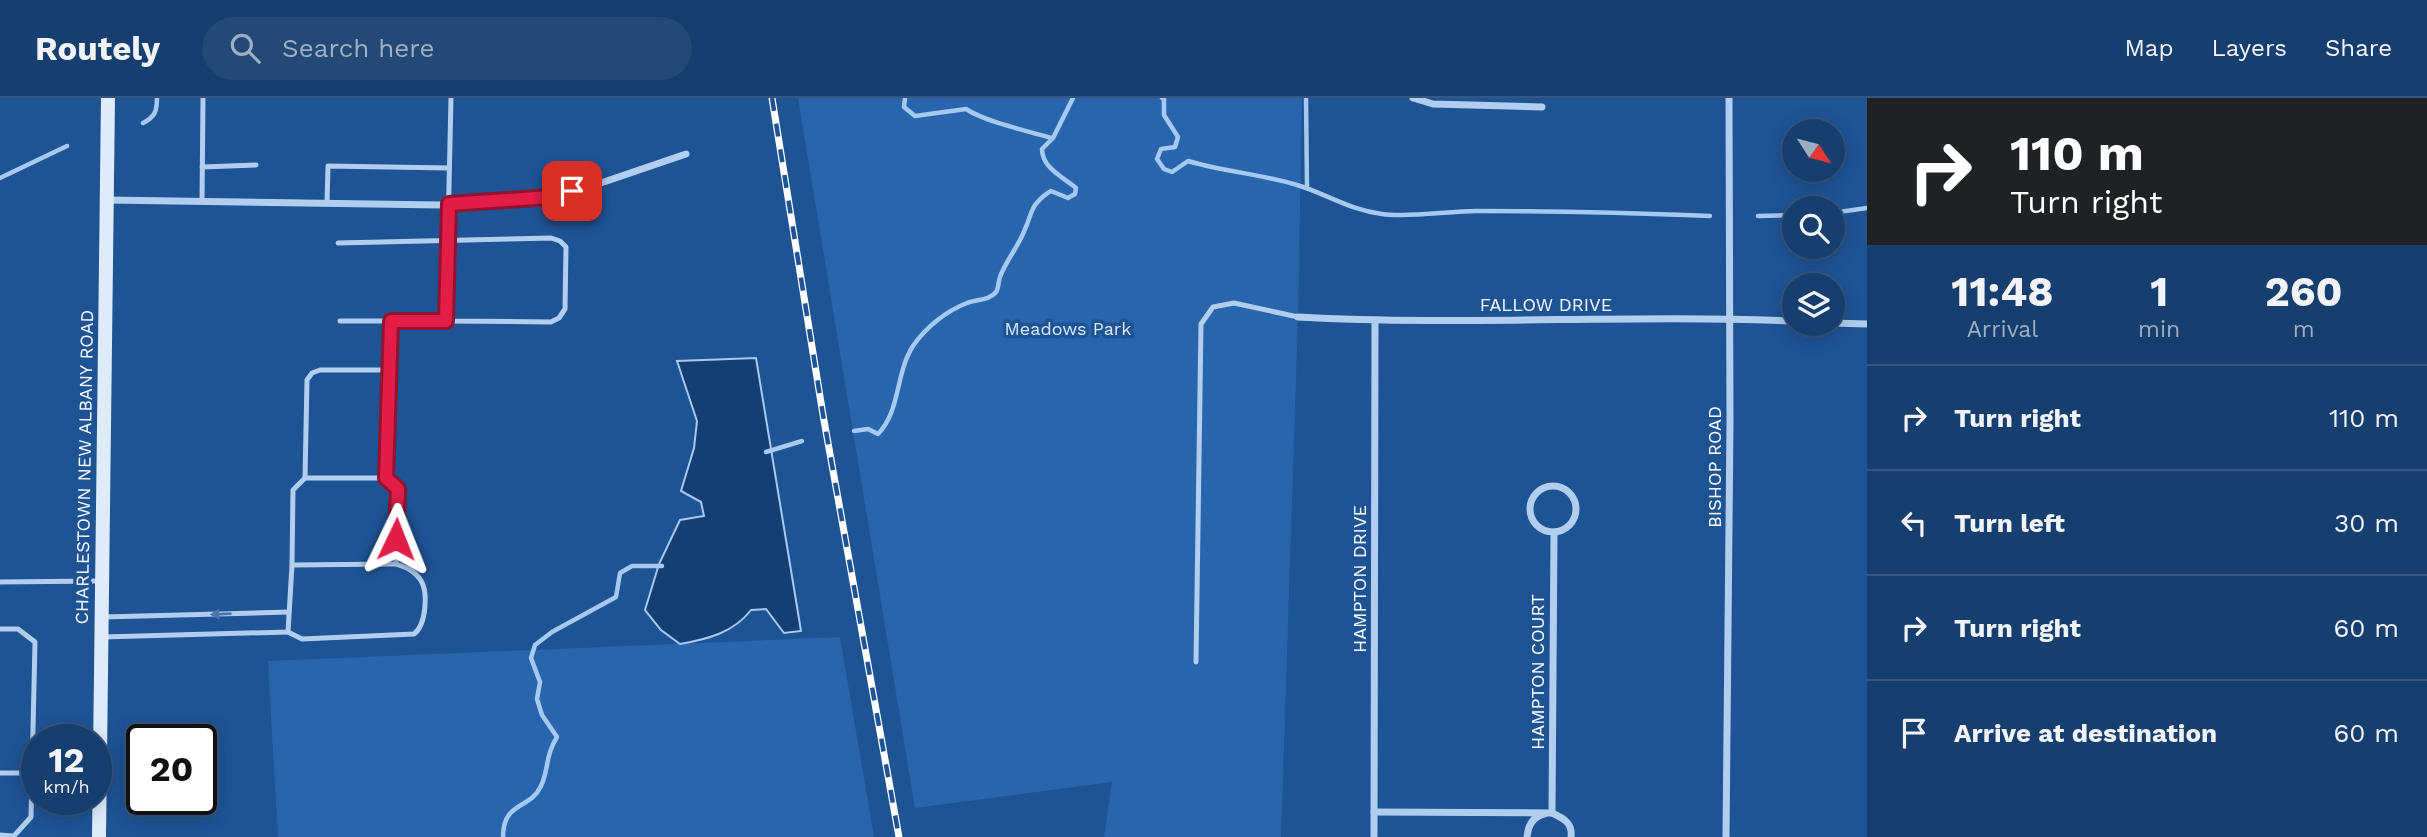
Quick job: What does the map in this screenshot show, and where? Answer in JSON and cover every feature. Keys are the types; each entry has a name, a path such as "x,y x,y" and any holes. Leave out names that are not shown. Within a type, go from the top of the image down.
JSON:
{"main road":[{"name":"CHARLESTOWN NEW ALBANY ROAD","path":"99,724 108,98"},
{"name":"CHARLESTOWN NEW ALBANY ROAD","path":"99,815 99,837"}],"street":[{"path":"1413,98 1433,104 1542,107"},
{"name":"BISHOP ROAD","path":"1726,837 1730,423 1729,98"},
{"path":"107,201 449,204 550,197 686,154"},
{"name":"FALLOW DRIVE","path":"1298,317 1374,321 1728,318 1782,320"},
{"name":"HAMPTON DRIVE","path":"1374,321 1374,837"},
{"path":"1845,323 1867,324"},
{"path":"1559,485 1571,492 1576,504 1575,518 1567,528 1554,533 1541,529 1532,519 1529,506 1535,494 1546,486 1559,485"},
{"name":"HAMPTON COURT","path":"1552,813 1554,533"},
{"path":"1374,812 1552,813 1565,818 1572,831 1571,837"},
{"path":"1527,837 1528,826 1538,816 1552,813"}],"lane":[{"path":"202,202 203,98"},
{"path":"446,321 451,98"},
{"path":"202,167 256,165"},
{"path":"327,203 328,166 449,167"},
{"path":"338,243 551,238 566,247 565,309 559,318 551,322 340,321"},
{"path":"1196,662 1202,324 1213,307 1234,303 1298,317"},
{"path":"386,478 391,321"},
{"path":"288,632 293,490 305,478 307,380 312,373 320,370 389,370"},
{"path":"305,478 386,478 398,489 396,564"},
{"path":"102,638 288,632 302,639 414,634 424,621 424,585 419,576 410,569 396,564 292,565"},
{"path":"0,582 102,581"},
{"path":"102,617 289,612"},
{"path":"0,629 18,629 35,642 34,724"},
{"path":"0,773 21,773"},
{"path":"0,835 14,836 30,815"}],"green space":[{"name":"Meadows Park","path":"798,98 1302,98 1298,317 1281,837 1104,837 1112,782 915,808"},
{"path":"840,637 874,837 278,837 268,661"}],"shaded area":[{"path":"756,358 801,631 784,633 766,609 751,610 728,630 680,644 661,630 645,610 659,564 680,520 704,516 701,502 681,491 694,448 697,421 677,361"}],"waterway":[{"path":"143,123 154,113 157,98"},
{"path":"905,98 904,107 915,116 966,109 995,122 1052,138"},
{"path":"854,431 868,429 878,434 891,414 907,357 918,339 930,327 959,306 990,297 996,292 999,279 1033,208 1039,201 1051,191 1068,198 1075,194 1076,188 1045,162 1042,149 1053,138 1073,98"},
{"path":"1162,98 1164,115 1178,137 1175,147 1161,149 1157,159 1164,169 1172,172 1188,161 1283,181 1359,209 1392,215 1477,211 1710,216"},
{"path":"1306,98 1307,188"},
{"path":"0,178 67,146"},
{"path":"1845,211 1867,208"},
{"path":"1758,216 1782,215"},
{"path":"766,452 802,441"},
{"path":"503,837 507,817 536,794 541,786 557,737 542,715 537,699 540,682 531,658 535,645 552,632 616,597 620,573 632,566 662,566"}],"railway":[{"path":"772,98 823,415 899,837"}],"route":[{"path":"396,539 398,489 386,478 391,321 446,321 449,204 550,197 572,191"}]}
